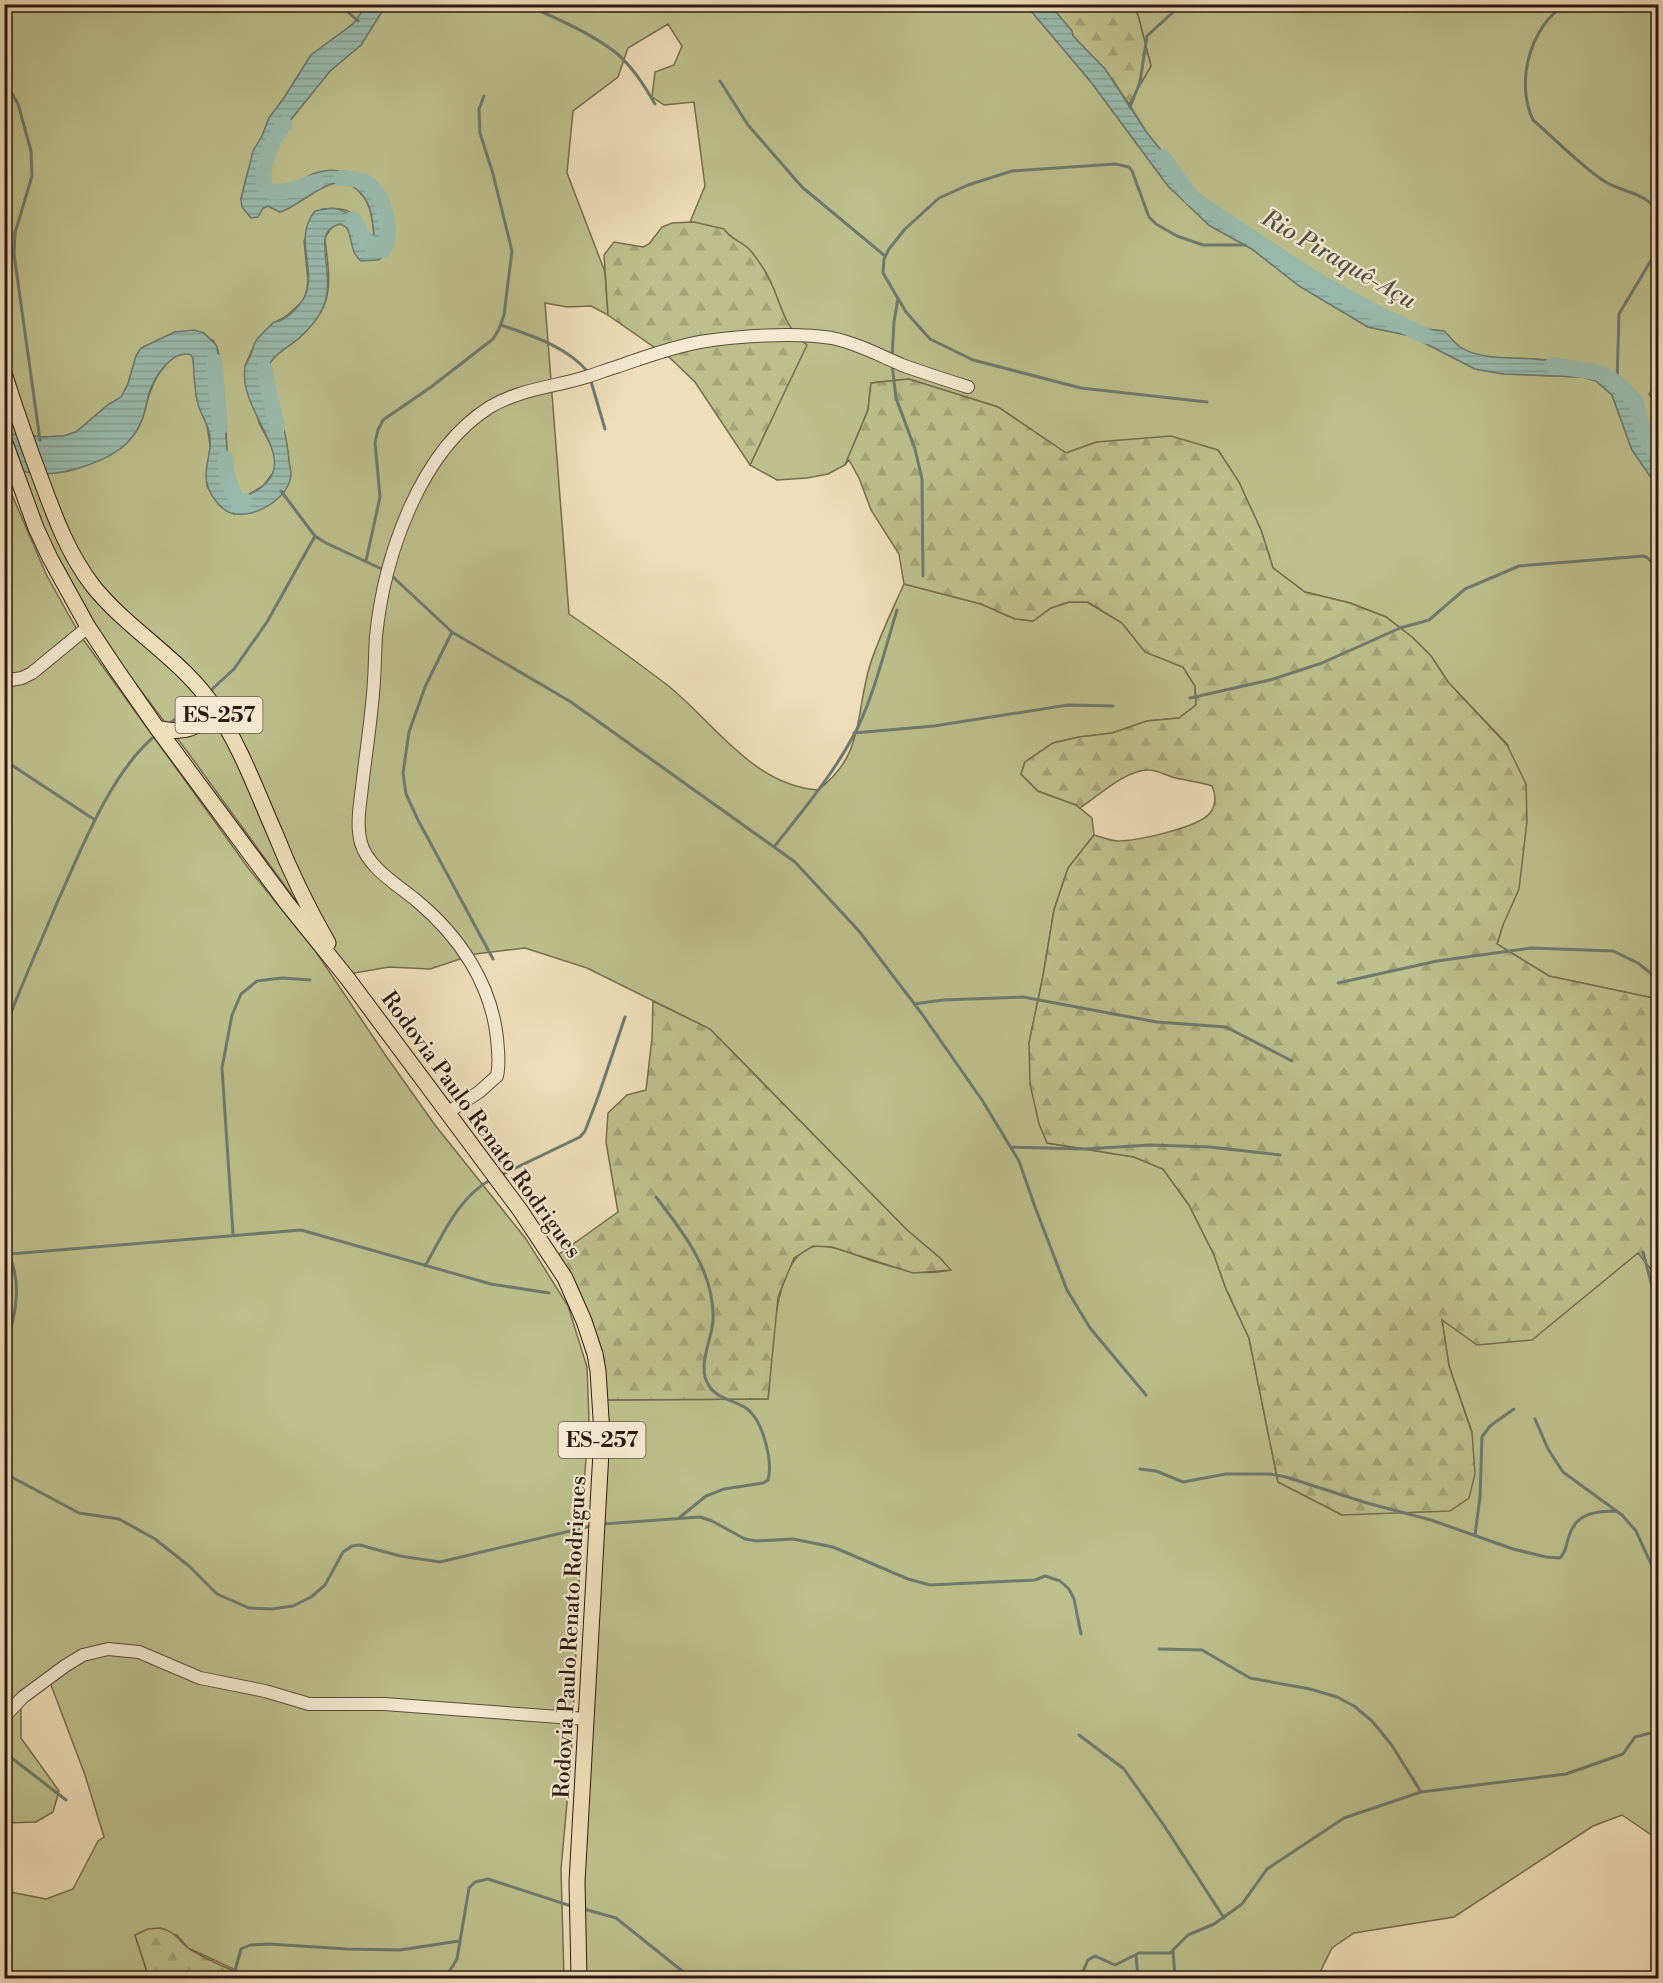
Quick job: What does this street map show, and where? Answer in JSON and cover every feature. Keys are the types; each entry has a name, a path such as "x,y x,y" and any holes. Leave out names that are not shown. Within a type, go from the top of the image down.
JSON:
{"main road":[{"name":"Rodovia Paulo Renato Rodrigues","path":"4,373 21,427 69,550 93,586 142,636 178,666 213,705 246,762 301,894 348,979"},
{"name":"Rodovia Paulo Renato Rodrigues","path":"4,440 50,558 88,627 157,728 520,1210 565,1278 580,1310 595,1354 603,1434 577,1882 579,1978"},
{"path":"157,728 176,731 192,728 205,720 213,705"}],"street":[{"path":"447,1113 479,1092 496,1076 499,1055 491,1004 479,976 455,940 420,903 376,867 368,857 362,847 359,824 372,710 376,636 385,582 394,549 415,497 430,469 461,431 489,408 507,399 528,391 585,378 664,351 700,342 780,336 834,339 929,375 968,387"},
{"path":"4,681 22,678 32,673 88,627"},
{"path":"4,1717 23,1697 65,1666 83,1655 108,1649 139,1652 200,1678 265,1691 309,1704 384,1704 587,1719"}],"green space":[{"path":"5,5 367,5 353,24 311,55 269,118 247,175 241,199 263,208 268,206 280,212 327,185 346,183 364,197 371,214 374,234 368,241 364,240 359,223 347,210 322,209 304,241 308,280 304,300 285,317 273,323 256,341 245,366 259,423 274,451 276,469 263,486 244,497 233,492 228,480 225,425 214,394 219,355 213,340 175,332 141,348 121,398 109,404 76,432 64,436 44,437 7,434 5,426"},
{"path":"386,5 1026,5 1091,82 1168,186 1210,226 1252,249 1299,286 1368,327 1411,336 1475,369 1504,374 1582,377 1596,381 1612,395 1632,450 1657,486 1658,495 1658,999 1549,976 1497,944 1503,925 1508,745 1448,682 1431,656 1412,637 1386,617 1350,603 1305,592 1273,568 1261,530 1239,483 1218,450 1097,442 1066,453 998,407 909,379 871,383 868,410 845,465 828,474 777,480 750,465 806,345 792,331 783,316 763,269 753,254 738,242 717,231 690,222 705,186 694,102 664,105 652,97 655,72 674,65 682,46 668,24 628,48 618,77 573,111 567,173 605,272 608,315 591,306 567,307 545,303 569,614 666,684 754,764 773,777 794,786 818,790 844,763 851,748 870,665 904,584 981,604 1015,619 1033,621 1051,608 1069,602 1087,602 1122,623 1145,652 1183,667 1195,686 1196,705 1179,718 1147,721 1112,733 1053,743 1025,762 1021,774 1038,791 1076,805 1092,818 1094,835 1068,868 1054,910 1029,1043 1047,1143 1134,1157 1163,1169 1189,1205 1214,1255 1226,1289 1249,1338 1278,1482 1342,1515 1472,1432 1449,1366 1442,1320 1638,1253 1658,1274 1658,1843 1653,1836 1622,1815 1593,1826 1454,1917 1354,1933 1332,1948 1317,1978 579,1978 603,1400 768,1399 773,1338 781,1291 788,1271 799,1255 812,1247 825,1246 909,1271 928,1273 950,1270 940,1258 907,1230 710,1029 587,968 525,948 475,954 430,969 389,967 349,974 189,754 110,650 66,579 18,470 69,471 99,460 121,448 140,424 157,377 166,364 178,355 191,354 193,358 197,401 206,419 210,445 207,486 219,505 234,514 289,464 283,429 267,387 268,367 274,357 306,332 323,308 329,280 325,239 330,230 336,225 342,225 358,240 385,253 384,232 377,203 345,171 313,174 288,195 279,197 265,184 260,170 272,143 330,71 361,45"},
{"path":"1050,5 1131,5 1138,15 1151,66 1129,104 1105,69 1073,36 1072,31"},
{"path":"1131,5 1658,5 1658,380 1649,394 1658,408 1658,459 1646,446 1627,398 1609,381 1560,362 1483,356 1460,347 1444,331 1406,327 1347,300 1284,263 1259,240 1228,227 1210,215 1200,200 1177,178 1168,159 1147,133 1129,104 1151,66 1138,15"},
{"path":"694,222 724,229 751,251 769,278 791,328 807,345 750,465 695,382 671,359 608,315 604,255 614,242 643,247 649,244 662,227 672,223"},
{"path":"909,379 998,407 1066,453 1097,442 1171,436 1218,450 1239,482 1261,530 1273,568 1305,592 1350,603 1386,617 1412,637 1431,656 1448,682 1507,745 1526,784 1527,821 1519,889 1497,944 1549,976 1658,999 1658,1274 1654,1273 1638,1253 1532,1340 1477,1345 1442,1320 1449,1366 1472,1433 1475,1474 1469,1498 1450,1511 1342,1515 1278,1482 1249,1338 1226,1289 1214,1255 1189,1205 1163,1169 1134,1157 1047,1143 1039,1124 1030,1084 1029,1043 1054,910 1068,868 1094,835 1114,841 1126,840 1152,836 1193,824 1210,813 1215,796 1212,786 1149,770 1122,778 1080,808 1038,791 1021,774 1025,762 1053,743 1112,733 1147,721 1179,718 1196,705 1195,686 1183,667 1145,652 1122,623 1088,602 1069,602 1051,608 1033,621 1015,619 981,604 904,584 899,554 871,510 859,478 849,460 845,465 868,410 871,383"},
{"path":"4,476 46,574 80,635 249,869 316,952 435,1125 526,1239 568,1306 587,1367 589,1420 583,1498 571,1759 561,1869 564,1978 445,1978 440,1974 427,1973 420,1978 253,1978 188,1948 177,1935 135,1935 149,1978 5,1978 5,1891 46,1899 73,1889 98,1841 104,1837 85,1775 48,1677 21,1693 21,1738 59,1791 53,1812 36,1822 5,1823"},
{"path":"653,1001 710,1029 907,1230 951,1270 913,1273 832,1247 813,1246 794,1258 778,1297 768,1399 603,1400 555,1257 618,1212 606,1142 608,1113 627,1095 646,1090 652,1038"},
{"path":"160,1928 171,1932 198,1954 253,1978 149,1978 135,1935 148,1929"}],"shaded area":[{"path":"367,5 386,5 361,45 330,71 272,143 260,170 265,184 279,197 284,196 313,174 331,170 347,173 359,180 370,192 377,206 385,239 385,255 378,260 361,261 353,250 347,228 341,224 328,231 325,247 328,286 323,307 307,331 276,356 267,370 266,383 287,441 291,475 284,492 268,506 240,514 227,511 214,498 206,477 210,434 197,398 193,358 191,355 184,354 172,359 156,377 138,428 129,441 118,450 99,461 66,471 42,474 18,470 7,434 44,437 63,436 76,432 109,404 121,397 141,348 175,332 194,330 204,333 217,346 219,367 214,395 225,425 230,488 235,494 244,497 264,485 273,471 274,456 246,386 245,367 254,344 273,323 292,312 305,296 308,280 306,231 315,211 334,208 342,211 358,218 364,240 368,241 374,234 368,203 355,188 346,183 327,185 280,212 268,206 263,208 258,217 251,218 242,207 241,199 253,151 269,118 311,55 353,24"},
{"path":"1026,5 1050,5 1072,31 1073,36 1105,69 1147,133 1168,159 1177,178 1200,200 1210,215 1228,227 1259,240 1284,263 1347,300 1406,327 1444,331 1460,347 1483,355 1549,360 1598,374 1616,386 1630,406 1644,438 1658,459 1658,495 1657,486 1632,450 1612,395 1596,381 1582,377 1504,374 1475,369 1411,336 1368,327 1299,286 1252,249 1210,226 1168,186 1091,82"}],"waterway":[{"path":"339,4 358,21"},
{"path":"523,4 558,19 606,45 627,63 655,104"},
{"path":"1130,107 1140,82 1147,36 1182,4"},
{"path":"1566,4 1543,26 1529,56 1526,89 1533,120 1595,175 1611,185 1642,197 1654,207 1658,214"},
{"path":"4,79 18,104 31,151 32,176 15,233 14,254 40,440"},
{"path":"720,81 748,125 802,187 885,256"},
{"path":"366,561 380,497 375,442 383,420 431,387 493,339 504,315 512,251 493,174 480,133 479,109 484,96"},
{"name":"Rio Piraquê-Açu","path":"284,124 267,155 263,171 265,189 277,192 316,182"},
{"name":"Rio Piraquê-Açu","path":"1163,157 1191,197 1220,217 1311,277 1374,312 1426,336"},
{"path":"1207,402 1081,388 973,360 930,339 906,312 883,273 884,259 905,229 939,198 968,185 1012,171 1115,164 1129,167 1132,171 1149,217 1156,224 1177,236 1203,245 1245,245"},
{"name":"Rio Piraquê-Açu","path":"341,178 363,181 369,184 379,197 386,216 388,235 383,250 375,249 363,237 353,219"},
{"path":"1617,383 1619,314 1653,257 1658,239"},
{"path":"892,357 898,298"},
{"path":"501,325 559,349 588,372"},
{"name":"Rio Piraquê-Açu","path":"214,361 220,427"},
{"path":"892,364 896,398 915,449 922,479 923,576"},
{"name":"Rio Piraquê-Açu","path":"1552,365 1601,373 1617,383 1636,402 1644,436 1658,457"},
{"name":"Rio Piraquê-Açu","path":"264,368 277,428"},
{"path":"590,378 605,429"},
{"name":"Rio Piraquê-Açu","path":"225,459 228,480 237,501 245,501"},
{"path":"281,491 315,536 384,570"},
{"path":"209,692 234,669 267,622 315,536"},
{"path":"1190,698 1270,680 1322,663 1400,628 1429,620 1465,589 1519,566 1643,556 1658,565"},
{"path":"392,576 452,632 571,702 795,862 859,931 922,1014 982,1100 1019,1161 1067,1290 1090,1328 1146,1395"},
{"path":"774,847 830,774 858,727 875,684 897,610"},
{"path":"452,632 425,687 409,732 403,773 406,794 418,820 493,959"},
{"path":"169,724 202,699"},
{"path":"854,733 934,726 1068,705 1113,706"},
{"path":"4,1031 57,903 99,812 125,769 157,734"},
{"path":"4,760 95,820"},
{"path":"1338,983 1437,961 1531,948 1613,951 1638,963 1658,979"},
{"path":"233,1234 222,1068 232,1015 241,994 257,981 282,978 310,980"},
{"path":"914,1004 943,1000 1023,997 1157,1022 1226,1027 1292,1061"},
{"path":"501,1175 580,1137 585,1131 625,1017"},
{"path":"1011,1147 1085,1149 1150,1145 1210,1147 1280,1155"},
{"path":"425,1266 445,1229 461,1206 480,1186 492,1179"},
{"path":"656,1197 696,1254 709,1286 713,1320 704,1361 705,1377 715,1393 746,1408 752,1414 762,1431 769,1462 768,1480 763,1483 724,1489 706,1496 679,1518"},
{"path":"10,1254 301,1230 491,1284 549,1293"},
{"path":"4,1244 10,1257 16,1283 15,1310 4,1350"},
{"path":"1643,1252 1658,1309"},
{"path":"1658,1332 1658,1354"},
{"path":"1475,1535 1480,1497 1482,1437 1490,1426 1514,1409"},
{"path":"1535,1419 1548,1449 1563,1472 1622,1515 1636,1531 1658,1579"},
{"path":"1140,1469 1156,1471 1183,1482 1226,1474 1270,1474 1286,1477 1367,1503 1431,1520 1513,1549 1546,1557 1560,1558 1572,1528 1582,1518 1594,1513 1616,1511"},
{"path":"4,1473 79,1513 119,1519 155,1539 189,1566 217,1594 249,1608 272,1609 293,1606 311,1597 325,1585 343,1552 352,1546 360,1545 400,1556 440,1562 591,1526"},
{"path":"603,1524 700,1517 745,1539 756,1541 793,1539 833,1547 908,1579 930,1585 1035,1580 1045,1576 1060,1581 1069,1589 1074,1599 1081,1634"},
{"path":"1159,1649 1202,1650 1250,1678 1310,1689 1337,1697 1354,1706 1372,1721 1391,1744 1421,1792"},
{"path":"1080,1978 1088,1960 1095,1956 1115,1965 1139,1953 1170,1953 1188,1935 1214,1924 1242,1904 1267,1869 1344,1818 1421,1792 1566,1774 1623,1754 1635,1737 1658,1731"},
{"path":"1079,1735 1124,1769 1224,1918"},
{"path":"4,1752 66,1800"},
{"path":"445,1978 457,1959 469,1888 475,1882 488,1879 571,1906"},
{"path":"584,1909 616,1918 691,1978"},
{"path":"233,1978 241,1949 250,1945 400,1950 459,1941"},
{"path":"1173,1950 1175,1978"},
{"path":"1136,1955 1138,1978"}]}
